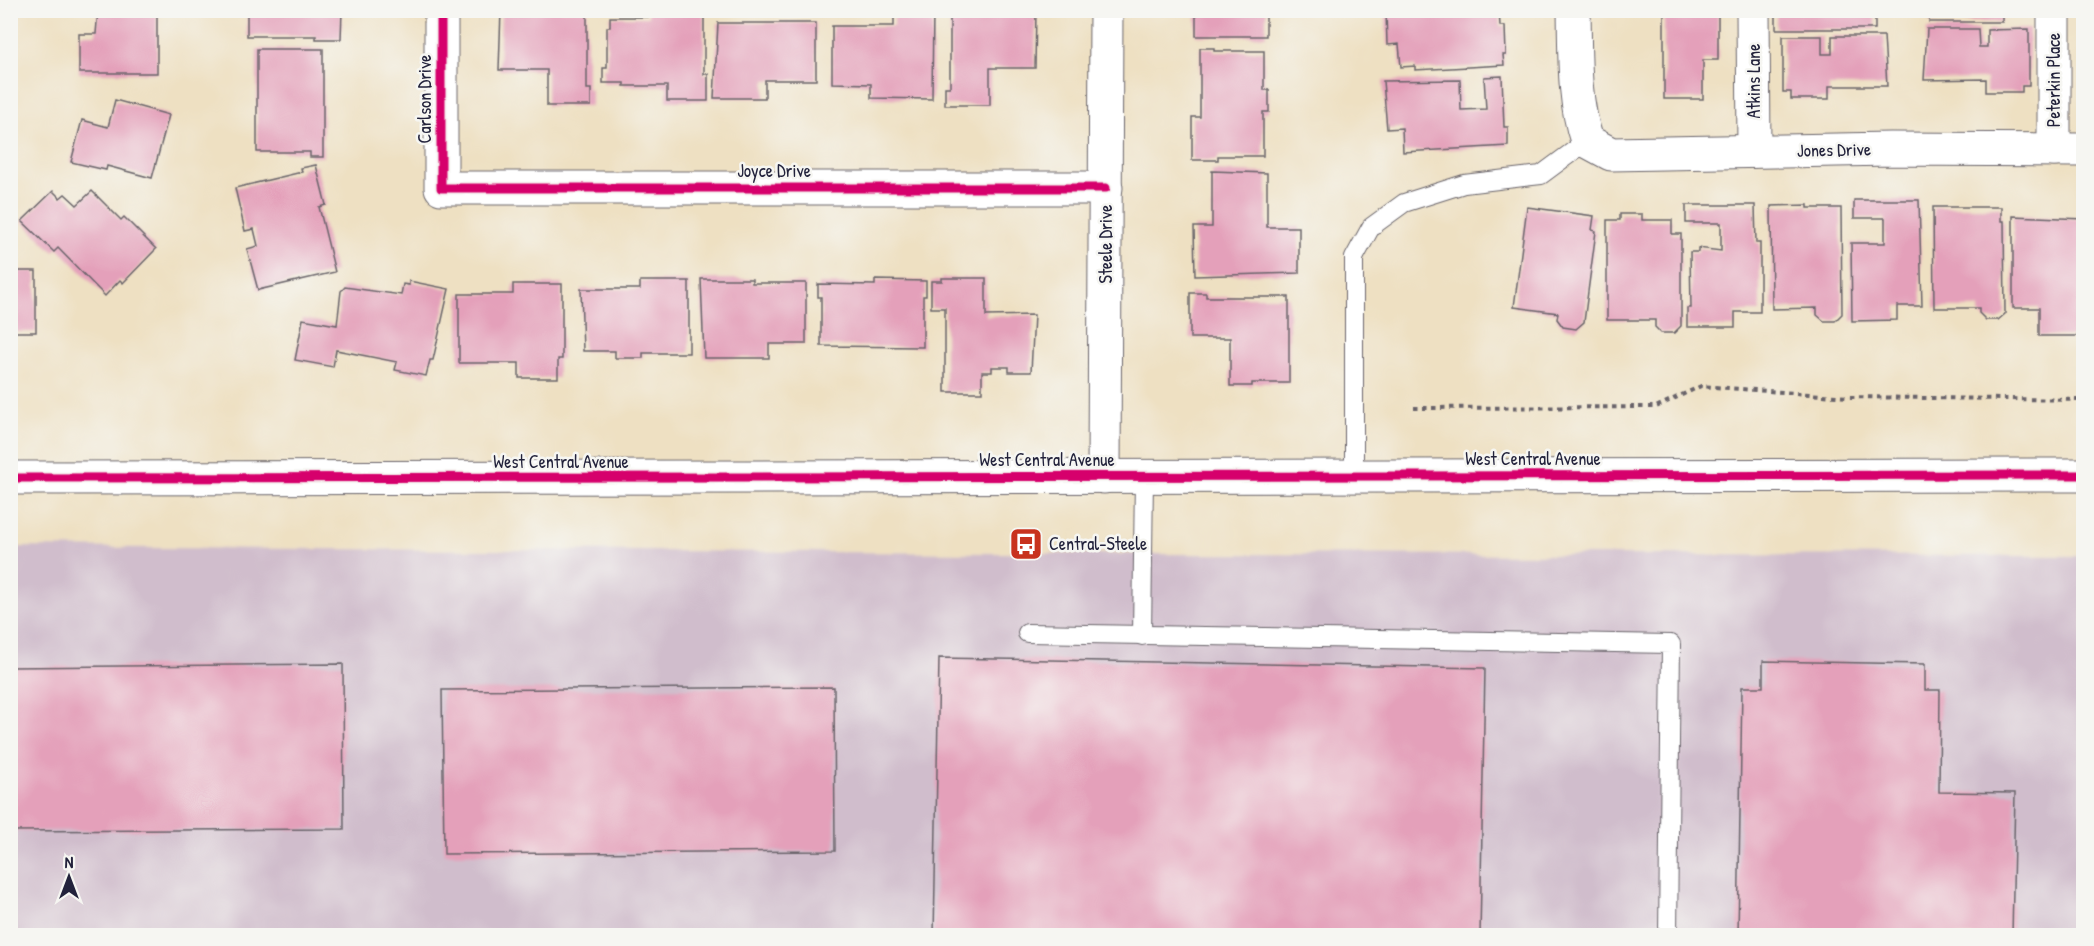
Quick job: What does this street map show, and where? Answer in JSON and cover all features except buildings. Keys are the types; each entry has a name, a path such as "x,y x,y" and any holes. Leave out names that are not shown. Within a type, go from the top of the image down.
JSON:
{"street":[{"name":"Carlson Drive","path":"441,10 441,188"},
{"name":"Steele Drive","path":"1104,477 1106,10"},
{"path":"1574,10 1577,95 1580,121 1587,141"},
{"name":"Atkins Lane","path":"1753,10 1754,152"},
{"name":"Peterkin Place","path":"2054,10 2069,150"},
{"name":"Jones Drive","path":"1587,141 1611,154 1890,148 2069,150"},
{"name":"Joyce Drive","path":"441,188 1106,188"},
{"name":"West Central Avenue","path":"10,478 2084,475"}],"lane":[{"path":"1354,476 1354,258 1371,227 1404,203 1464,184 1541,175 1587,141"},
{"path":"1142,636 1144,477"},
{"path":"1027,633 1671,644 1668,936"}],"path":[{"path":"1414,408 1656,407 1701,386 1850,397 2084,400"}],"shaded area":[{"path":"11,547 1136,554 2083,556 2083,935 11,936"}],"cycle path":[{"path":"441,10 441,188 1106,188"},
{"path":"10,478 2084,475"}],"place":[{"name":"Central-Steele","path":"1026,544"}]}
